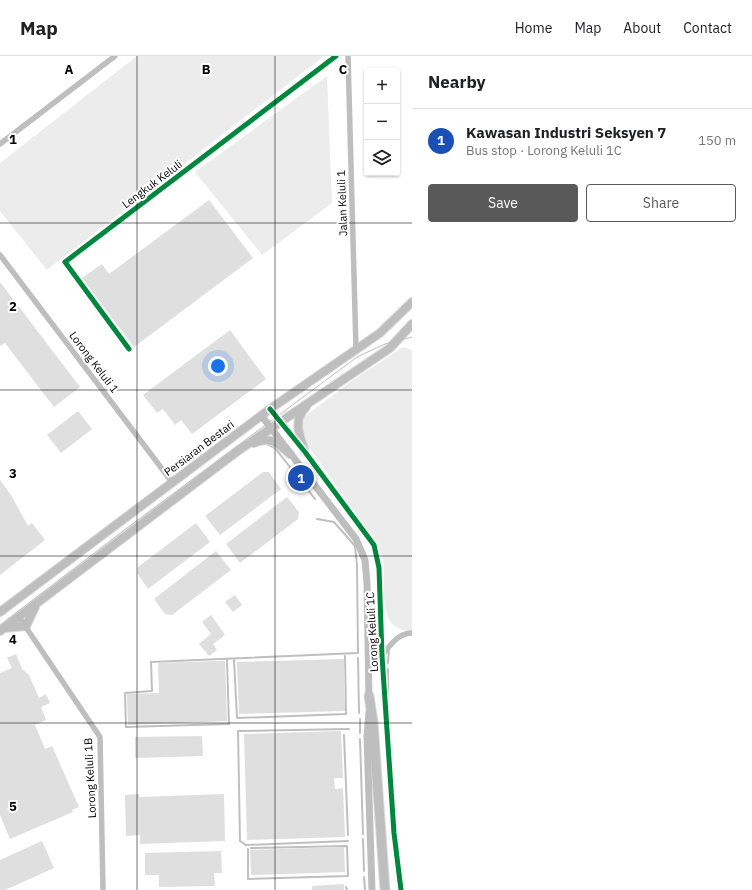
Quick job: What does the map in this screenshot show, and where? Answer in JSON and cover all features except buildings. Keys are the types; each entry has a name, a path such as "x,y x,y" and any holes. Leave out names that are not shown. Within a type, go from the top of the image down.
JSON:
{"highway":[{"path":"369,696 373,722 385,890"}],"main road":[{"name":"Persiaran Bestari","path":"0,612 261,415 380,333 412,303"},
{"path":"2,630 240,450 280,421 390,348 412,324"},
{"path":"305,452 298,430 299,419 303,410 319,396"},
{"path":"240,450 259,441 270,440 277,443 290,454"},
{"path":"2,630 26,626 37,603"}],"street":[{"path":"0,144 115,56"},
{"name":"Lengkuk Keluli","path":"129,349 65,262 336,56"},
{"name":"Jalan Keluli 1","path":"348,56 356,349"},
{"name":"Lorong Keluli 1","path":"0,255 172,482"},
{"name":"Lorong Keluli 1C","path":"270,409 305,452 374,545 379,568 382,656 394,833 401,890"},
{"name":"Lorong Keluli 1C","path":"261,415 356,539 365,560 369,630 368,736 372,890"},
{"name":"Lorong Keluli 1B","path":"19,617 100,737 103,890"},
{"path":"382,656 390,644 409,633"}],"shaded area":[{"path":"137,56 324,56 47,270 0,211 0,163"},
{"path":"327,76 332,203 262,255 195,172"},
{"path":"403,347 412,350 412,631 401,629 393,625 388,617 384,597 384,566 378,545 304,440 302,432 304,417 353,380"}],"waterway":[{"path":"267,444 275,448 315,499"},
{"path":"227,660 229,724 126,727 125,693 152,691 151,662 358,653 357,565 355,546 334,522 317,519"},
{"path":"388,663 389,650"},
{"path":"234,660 237,718 346,714 345,656"},
{"path":"358,658 359,713"},
{"path":"388,669 388,696"},
{"path":"360,719 360,733"},
{"path":"348,841 246,845 240,841 238,731 349,729"},
{"path":"344,735 348,835"},
{"path":"360,739 363,834"},
{"path":"363,839 364,871"},
{"path":"248,849 248,879 348,876 347,846 251,848"},
{"path":"364,877 365,890"}],"tram line":[{"path":"0,625 127,528 357,357 385,344 412,337"}],"cycle path":[{"path":"129,349 65,262 336,56"},
{"path":"270,409 305,452 374,545 379,568 382,656 394,833 401,890"}],"place":[{"name":"Kawasan Industri Seksyen 7","path":"301,478"}]}
